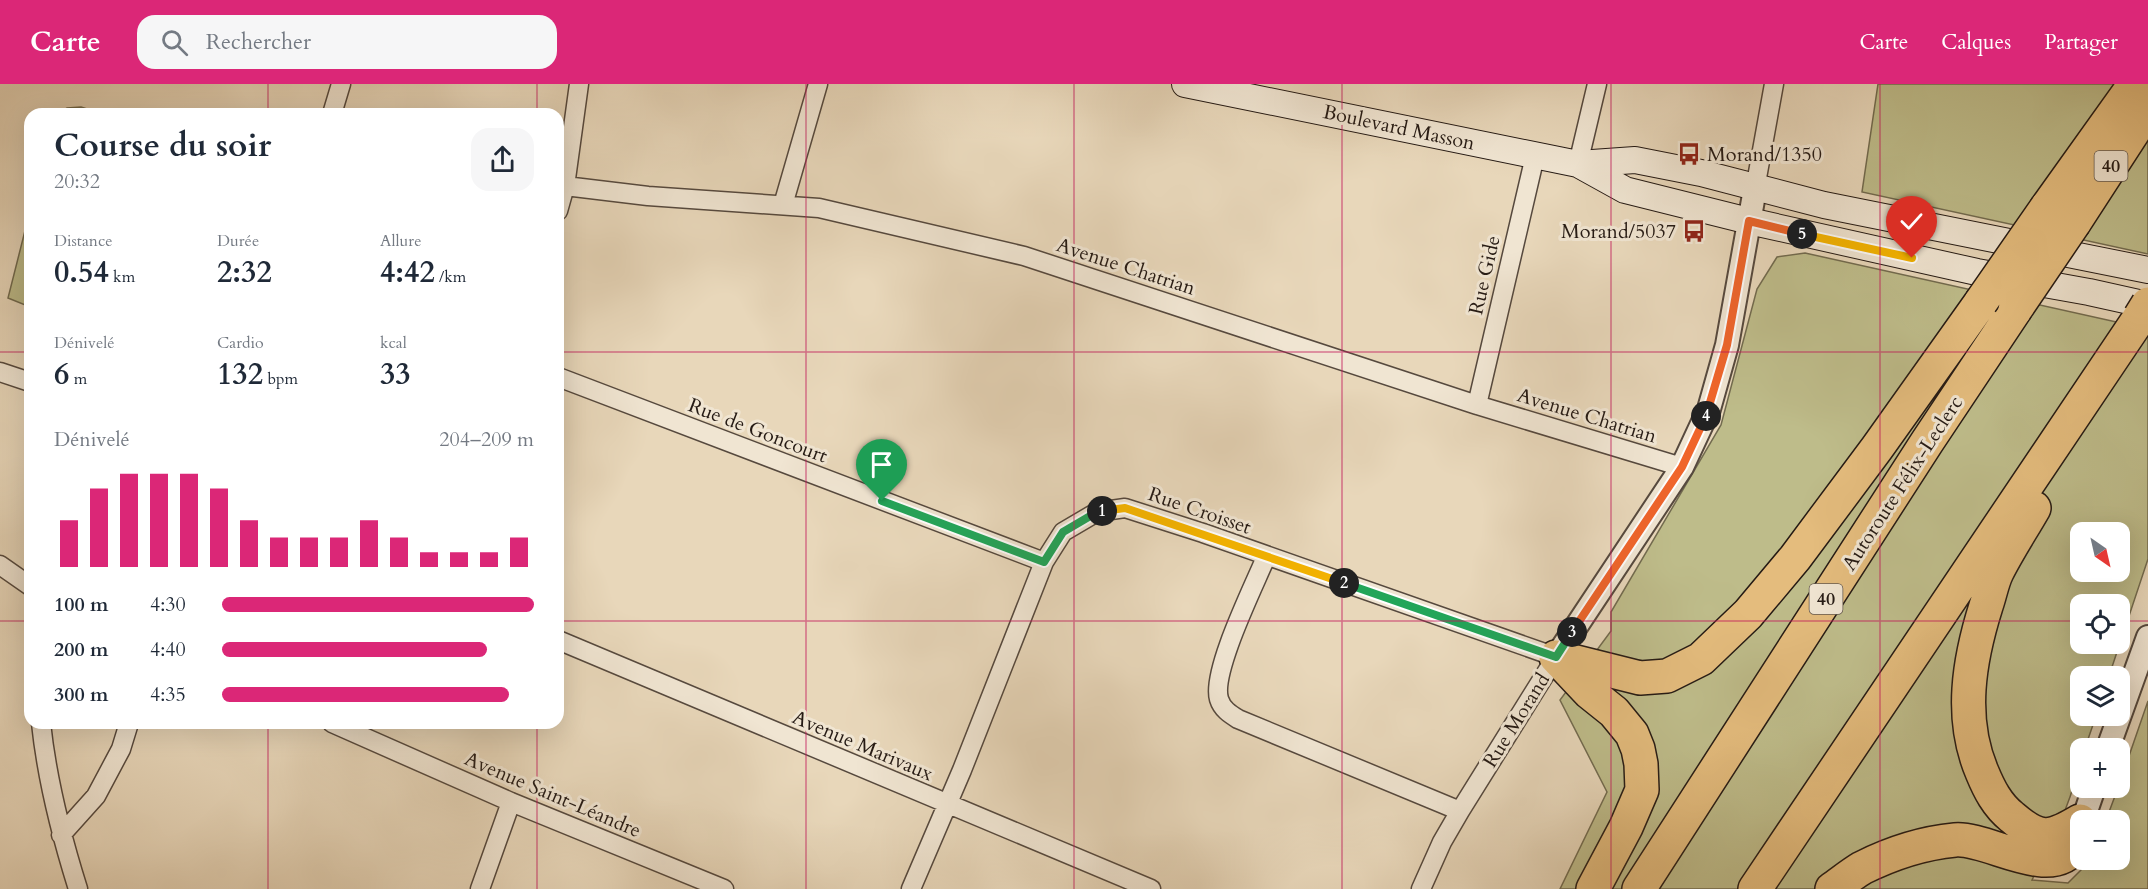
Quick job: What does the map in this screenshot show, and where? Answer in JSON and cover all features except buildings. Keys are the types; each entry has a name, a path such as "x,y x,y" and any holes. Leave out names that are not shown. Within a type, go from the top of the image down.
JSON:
{"highway":[{"path":"1556,657 1640,678 1667,676 1701,659 1748,614 1795,558 1981,302 2061,215 2135,84"},
{"name":"Autoroute Félix-Leclerc","path":"1639,889 1920,452 2015,310 2061,215 2148,109"},
{"path":"1755,889 2145,308"},
{"path":"2070,827 2058,834 2037,834 2006,812 1990,792 1976,758 1968,724 1969,678 1978,631 1997,573 2123,357 2145,308"},
{"path":"1556,657 1589,692 1614,712 1632,735 1641,764 1642,790 1626,827 1593,889"},
{"path":"1832,889 1861,869 1909,849 1957,840 2012,852 2037,861 2061,858 2070,850"}],"main road":[{"name":"Boulevard Masson","path":"1185,84 1578,164 1635,160 1701,173 1755,189 1824,205 2148,270"},
{"name":"Boulevard Masson","path":"1578,164 1625,190 1749,221 1977,272 2107,295 2145,308"}],"street":[{"path":"334,108 341,84"},
{"path":"564,190 579,84"},
{"path":"783,205 818,84"},
{"path":"1578,164 1597,84"},
{"name":"Rue Morand","path":"1421,889 1442,842 1460,811 1556,657 1682,467 1710,409 1724,356 1774,84"},
{"name":"Rue Gide","path":"1477,405 1535,156"},
{"name":"Avenue Chatrian","path":"565,186 648,196 819,208 1024,256 1477,405 1682,467"},
{"path":"0,372 24,380"},
{"name":"Rue de Goncourt","path":"564,379 1044,562"},
{"name":"Rue Croisset","path":"911,889 1044,562 1063,532 1097,512 1125,508 1203,533 1556,657"},
{"path":"1266,557 1221,667 1218,688 1225,710 1238,719 1460,811"},
{"path":"0,565 24,582"},
{"path":"2112,738 2148,637"},
{"name":"Avenue Marivaux","path":"564,643 1151,889"},
{"path":"42,729 61,835 78,889"},
{"path":"61,835 96,796 121,749 127,729"},
{"name":"Avenue Saint-Léandre","path":"347,729 511,802 724,889"},
{"path":"480,889 511,802"}],"shaded area":[{"path":"1878,84 2148,84 2148,254 1862,192"},
{"path":"24,235 24,305 8,298"},
{"path":"1805,253 2148,329 2148,559 2130,613 2130,594 2070,594 2070,654 2117,654 2112,666 2070,666 2070,726 2093,726 2088,738 2070,738 2070,798 2032,880 2068,883 2081,870 2130,870 2130,810 2110,810 2114,798 2130,798 2130,753 2148,701 2148,889 1560,889 1607,792 1560,700 1611,631 1611,612 1721,425 1757,289 1777,257"}],"place":[{"name":"Morand/1350","path":"1689,154"},
{"name":"Morand/5037","path":"1694,231"}],"route":[{"path":"882,501 1044,562 1063,532 1097,512 1125,508 1203,533 1556,657 1682,467 1710,409 1727,345 1749,221 1912,258"}]}
